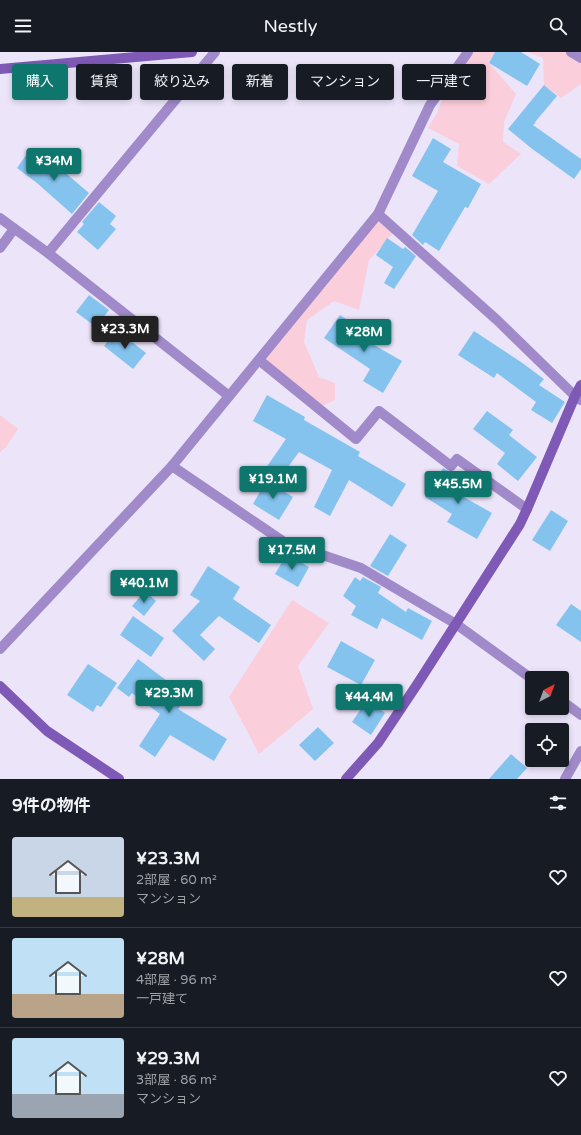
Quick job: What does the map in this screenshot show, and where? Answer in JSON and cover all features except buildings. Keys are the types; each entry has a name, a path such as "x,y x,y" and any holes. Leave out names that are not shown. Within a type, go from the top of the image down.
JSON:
{"street":[{"path":"0,69 192,52"},
{"path":"48,253 215,52"},
{"path":"0,649 172,466 378,214 430,106 468,52"},
{"path":"571,52 581,58"},
{"path":"378,214 497,320 578,398"},
{"path":"0,218 48,253 230,396"},
{"path":"0,248 14,229"},
{"path":"259,360 356,439 379,411 451,466 457,459 527,509"},
{"path":"346,779 378,743 520,524 578,398 581,385"},
{"path":"172,466 284,542 361,568 456,624 525,674"},
{"path":"0,686 47,731 119,779"},
{"path":"569,706 581,715"},
{"path":"565,779 581,751"}],"shaded area":[{"path":"468,52 495,52 489,63 516,94 504,122 503,142 521,154 489,184 457,166 459,144 428,128 437,113 442,100 486,100 486,64 459,64"},
{"path":"528,52 571,52 581,60 581,84 561,98 544,85 543,58"},
{"path":"381,217 396,230 369,260 359,310 334,301 307,320 304,342 319,377 335,383 335,400 318,408 259,360"},
{"path":"0,415 18,429 6,447 0,452"},
{"path":"292,600 329,623 298,666 313,709 259,754 229,697"}]}
